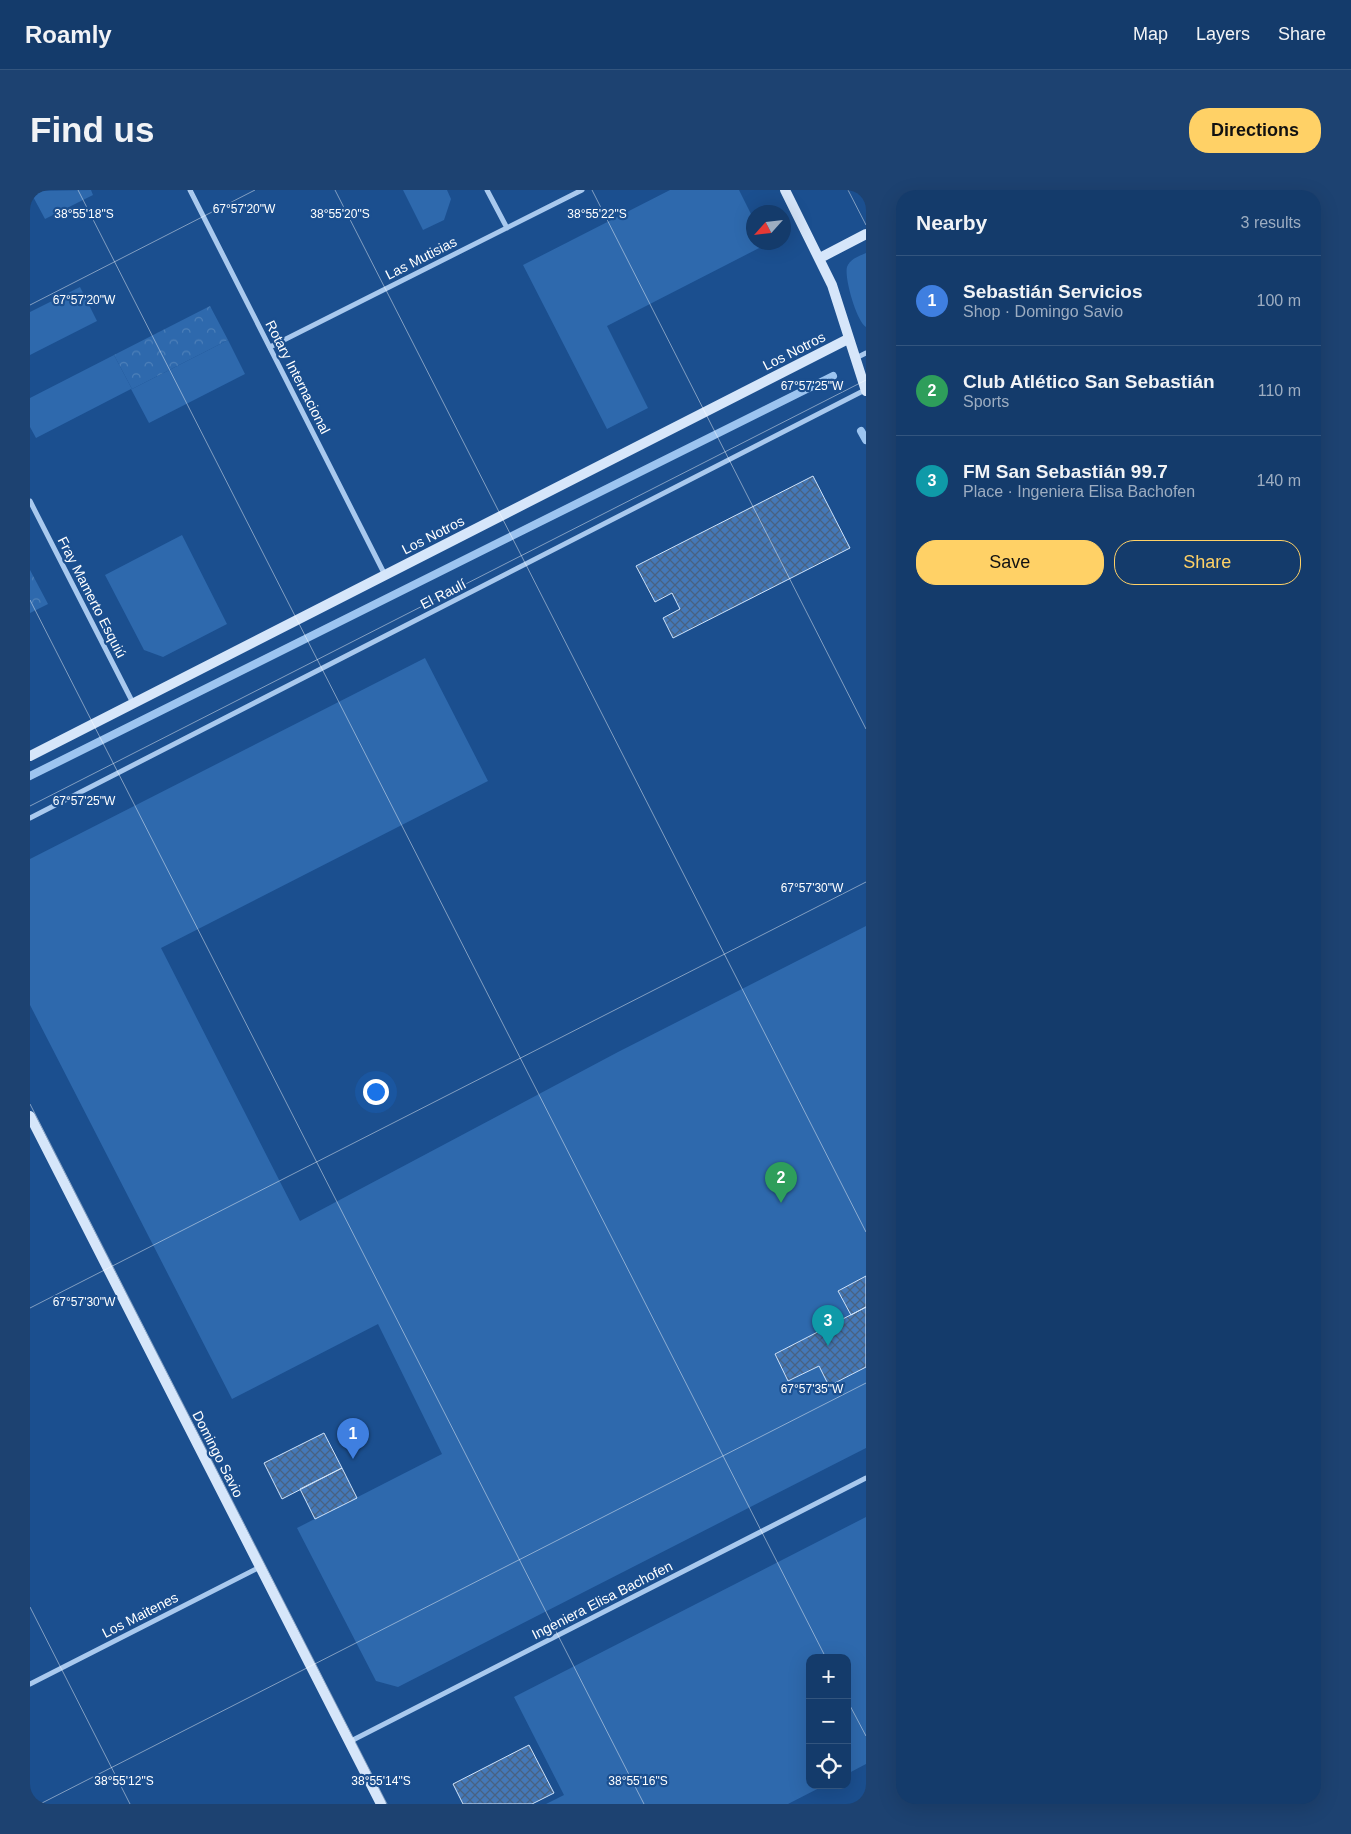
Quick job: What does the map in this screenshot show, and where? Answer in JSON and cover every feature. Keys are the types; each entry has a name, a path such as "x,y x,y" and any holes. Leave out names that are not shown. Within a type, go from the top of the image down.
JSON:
{"street":[{"name":"Rotary Internacional","path":"190,190 385,575"},
{"path":"487,190 506,228"},
{"name":"Las Mutisias","path":"270,347 582,190"},
{"path":"785,190 832,285 854,359 866,390"},
{"path":"820,258 866,234"},
{"name":"Los Notros","path":"30,756 848,339"},
{"path":"854,359 866,353"},
{"name":"El Raulí","path":"30,818 866,390"},
{"name":"Fray Mamerto Esquiú","path":"30,501 133,703"},
{"name":"Domingo Savio","path":"30,1116 381,1804"},
{"name":"Ingeniera Elisa Bachofen","path":"349,1742 866,1478"},
{"name":"Los Maitenes","path":"30,1684 260,1567"}],"green space":[{"path":"91,190 93,195 45,219 30,191"},
{"path":"403,190 447,190 451,199 444,220 423,230"},
{"path":"670,190 739,190 746,205 746,250 755,250 607,326 648,408 607,429 523,265"},
{"path":"866,253 866,327 855,309 847,280 847,267 855,258"},
{"path":"80,287 97,321 30,355 30,312"},
{"path":"210,306 228,340 132,389 114,355"},
{"path":"228,340 245,374 149,423 131,389 36,438 30,427 30,398 114,355 132,389"},
{"path":"182,535 227,624 163,657 144,650 105,575"},
{"path":"30,570 48,604 30,613"},
{"path":"425,658 488,781 161,948 300,1221 618,1052 866,926 866,1448 398,1687 376,1681 297,1528 442,1454 378,1324 232,1399 30,1005 30,859"},
{"path":"866,1517 866,1764 851,1772 851,1654 806,1654 806,1789 817,1789 788,1804 546,1804 564,1795 514,1697"}],"building":[{"path":"813,476 850,548 673,638 663,618 680,609 672,593 655,602 636,566"},
{"path":"866,1276 866,1307 851,1315 838,1291"},
{"path":"866,1307 866,1367 829,1386 819,1366 788,1381 775,1354"},
{"path":"324,1433 342,1468 282,1499 264,1463"},
{"path":"342,1468 357,1498 315,1519 300,1489"},
{"path":"529,1745 554,1793 532,1804 463,1804 453,1784"}],"waterway":[{"path":"30,776 833,376"},
{"path":"861,431 866,440"}],"place":[{"name":"Club Atlético San Sebastián","path":"781,1203"},
{"name":"FM San Sebastián 99.7","path":"828,1346"},
{"name":"Sebastián Servicios","path":"353,1459"}]}
